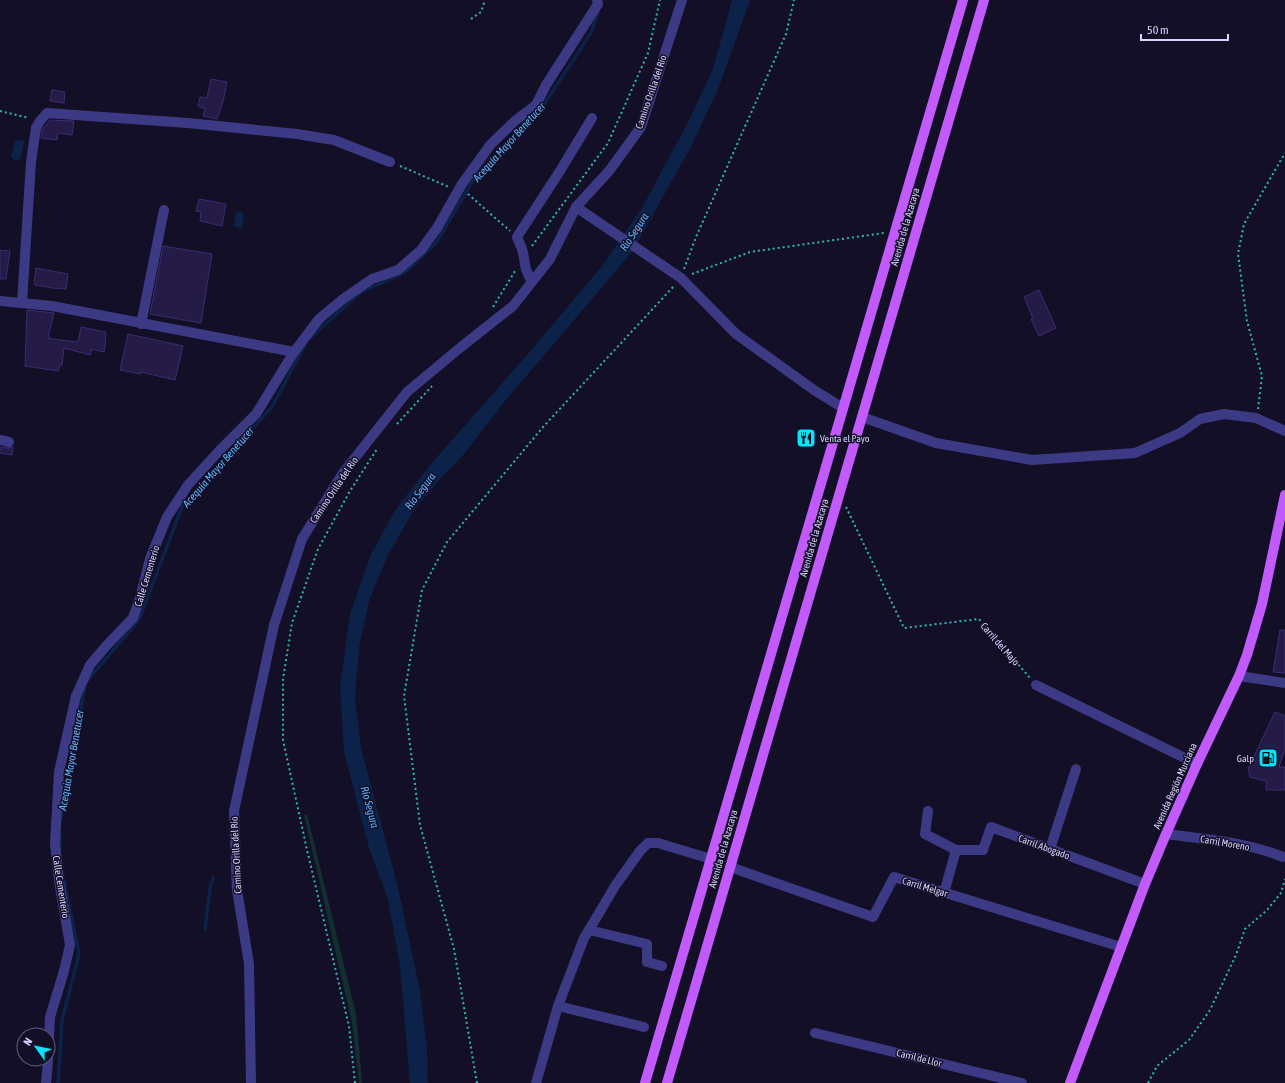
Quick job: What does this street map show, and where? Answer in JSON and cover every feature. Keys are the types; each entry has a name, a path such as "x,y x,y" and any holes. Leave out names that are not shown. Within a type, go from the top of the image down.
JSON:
{"main road":[{"name":"Avenida de la Azacaya","path":"646,1083 963,0"},
{"name":"Avenida de la Azacaya","path":"667,1083 984,0"},
{"name":"Avenida Región Murciana","path":"1070,1083 1145,884 1197,764 1239,676 1258,621 1285,495"}],"street":[{"name":"Calle Cementerio","path":"46,1083 50,1018 70,945 59,881 55,844 59,772 76,696 90,665 133,618 150,559 167,517 188,485 218,451 256,414 294,352 319,318 372,279 398,270 421,250 464,192 491,144 516,120 536,105 546,85 598,4 597,0"},
{"name":"Camino Orilla del Río","path":"251,1083 249,964 237,890 234,811 274,625 302,539 343,473 407,392 460,347 513,306 550,259 576,207 609,171 641,127 682,0"},
{"path":"22,303 31,162 36,128 47,113 188,123 297,134 334,140 390,162"},
{"path":"532,281 527,274 522,249 516,237 560,171 592,118"},
{"path":"576,207 681,278 736,334 814,390 843,408"},
{"path":"141,324 164,210"},
{"path":"0,301 52,306 294,352"},
{"path":"862,417 936,443 1032,460 1135,453 1180,433 1200,419 1224,414 1256,418 1285,432"},
{"path":"1239,676 1285,683"},
{"path":"1036,685 1197,764"},
{"path":"1050,849 1076,769"},
{"path":"928,811 925,834 956,850 944,892"},
{"name":"Carril Abogado","path":"956,850 983,850 991,827 1145,884"},
{"name":"Carril Moreno","path":"1166,834 1223,841 1270,852 1283,857"},
{"path":"536,1083 558,1006 584,938 615,886 640,851 648,843 658,843 711,859"},
{"name":"Carril Melgar","path":"730,867 873,918 894,877 1121,947"},
{"path":"589,930 647,944 647,962 662,966"},
{"path":"558,1006 644,1026"},
{"name":"Carril de Llor","path":"815,1033 1022,1083"}],"path":[{"path":"471,19 481,12 484,0"},
{"path":"491,311 523,259 608,143 648,53 660,0"},
{"path":"477,1083 454,949 420,825 404,696 422,590 447,542 543,427 681,278 696,238 786,34 794,0"},
{"path":"0,111 40,121"},
{"path":"1256,418 1262,376 1247,321 1238,254 1244,224 1285,153"},
{"path":"390,162 452,189 464,192 516,237"},
{"path":"681,278 750,252 895,231"},
{"path":"397,424 434,384"},
{"path":"355,1083 350,1026 307,850 283,740 283,679 292,623 318,550 350,491 378,447"},
{"name":"Carril del Majo","path":"840,493 904,628 979,619 1036,685"},
{"path":"1148,1083 1157,1066 1189,1040 1210,1010 1236,955 1245,928 1267,910 1280,893 1285,879"}],"green space":[{"path":"307,814 356,1014 362,1083 359,1083 352,1023 304,815"}],"water":[{"name":"Río Segura","path":"732,0 750,0 719,87 691,147 632,252 505,401 465,453 441,478 414,510 388,555 369,601 359,648 355,699 361,748 398,887 420,991 427,1048 428,1083 410,1083 400,966 388,899 369,848 344,752 340,687 350,614 371,554 396,509 430,465 527,355 602,266 642,208 687,124 713,69"},
{"path":"15,140 24,141 21,158 16,161 11,157"},
{"path":"239,211 244,214 242,228 234,226 236,213"}],"building":[{"path":"211,79 227,82 223,102 217,119 203,116 205,109 198,106 200,97 207,98"},
{"path":"52,90 65,92 64,103 50,101"},
{"path":"50,120 74,121 72,135 58,133 57,140 41,138 42,130"},
{"path":"199,199 226,204 222,226 200,221 201,212 196,211"},
{"path":"163,246 212,254 201,323 150,314"},
{"path":"0,250 10,251 6,279 0,279"},
{"path":"36,268 68,274 66,289 35,285"},
{"path":"1039,290 1056,328 1039,336 1031,319 1033,318 1024,297"},
{"path":"27,310 54,313 48,338 51,339 78,342 81,327 106,332 104,352 92,349 90,355 64,348 62,365 60,365 58,371 25,366"},
{"path":"128,334 183,346 175,380 141,372 141,374 120,370"},
{"path":"0,447 13,447 12,455 0,453"},
{"path":"1280,630 1285,630 1285,673 1273,672"},
{"name":"Galp","path":"1275,712 1285,716 1285,749 1279,767 1285,767 1285,790 1266,790 1266,781 1250,777 1248,769"}],"waterway":[{"name":"Acequia Mayor Benetucer","path":"310,338 361,292 404,273 436,243 477,174 543,106 591,33 598,12"},
{"name":"Acequia Mayor Benetucer","path":"87,681 139,620 182,507 272,407 306,343"},
{"name":"Acequia Mayor Benetucer","path":"61,818 85,686"},
{"name":"Acequia Mayor Benetucer","path":"60,834 60,850"},
{"name":"Acequia Mayor Benetucer","path":"58,1083 62,1021 79,954 63,876"},
{"path":"205,929 210,888 213,878"}],"place":[{"name":"Venta el Payo","path":"806,438"},
{"name":"Galp","path":"1268,758"}]}
